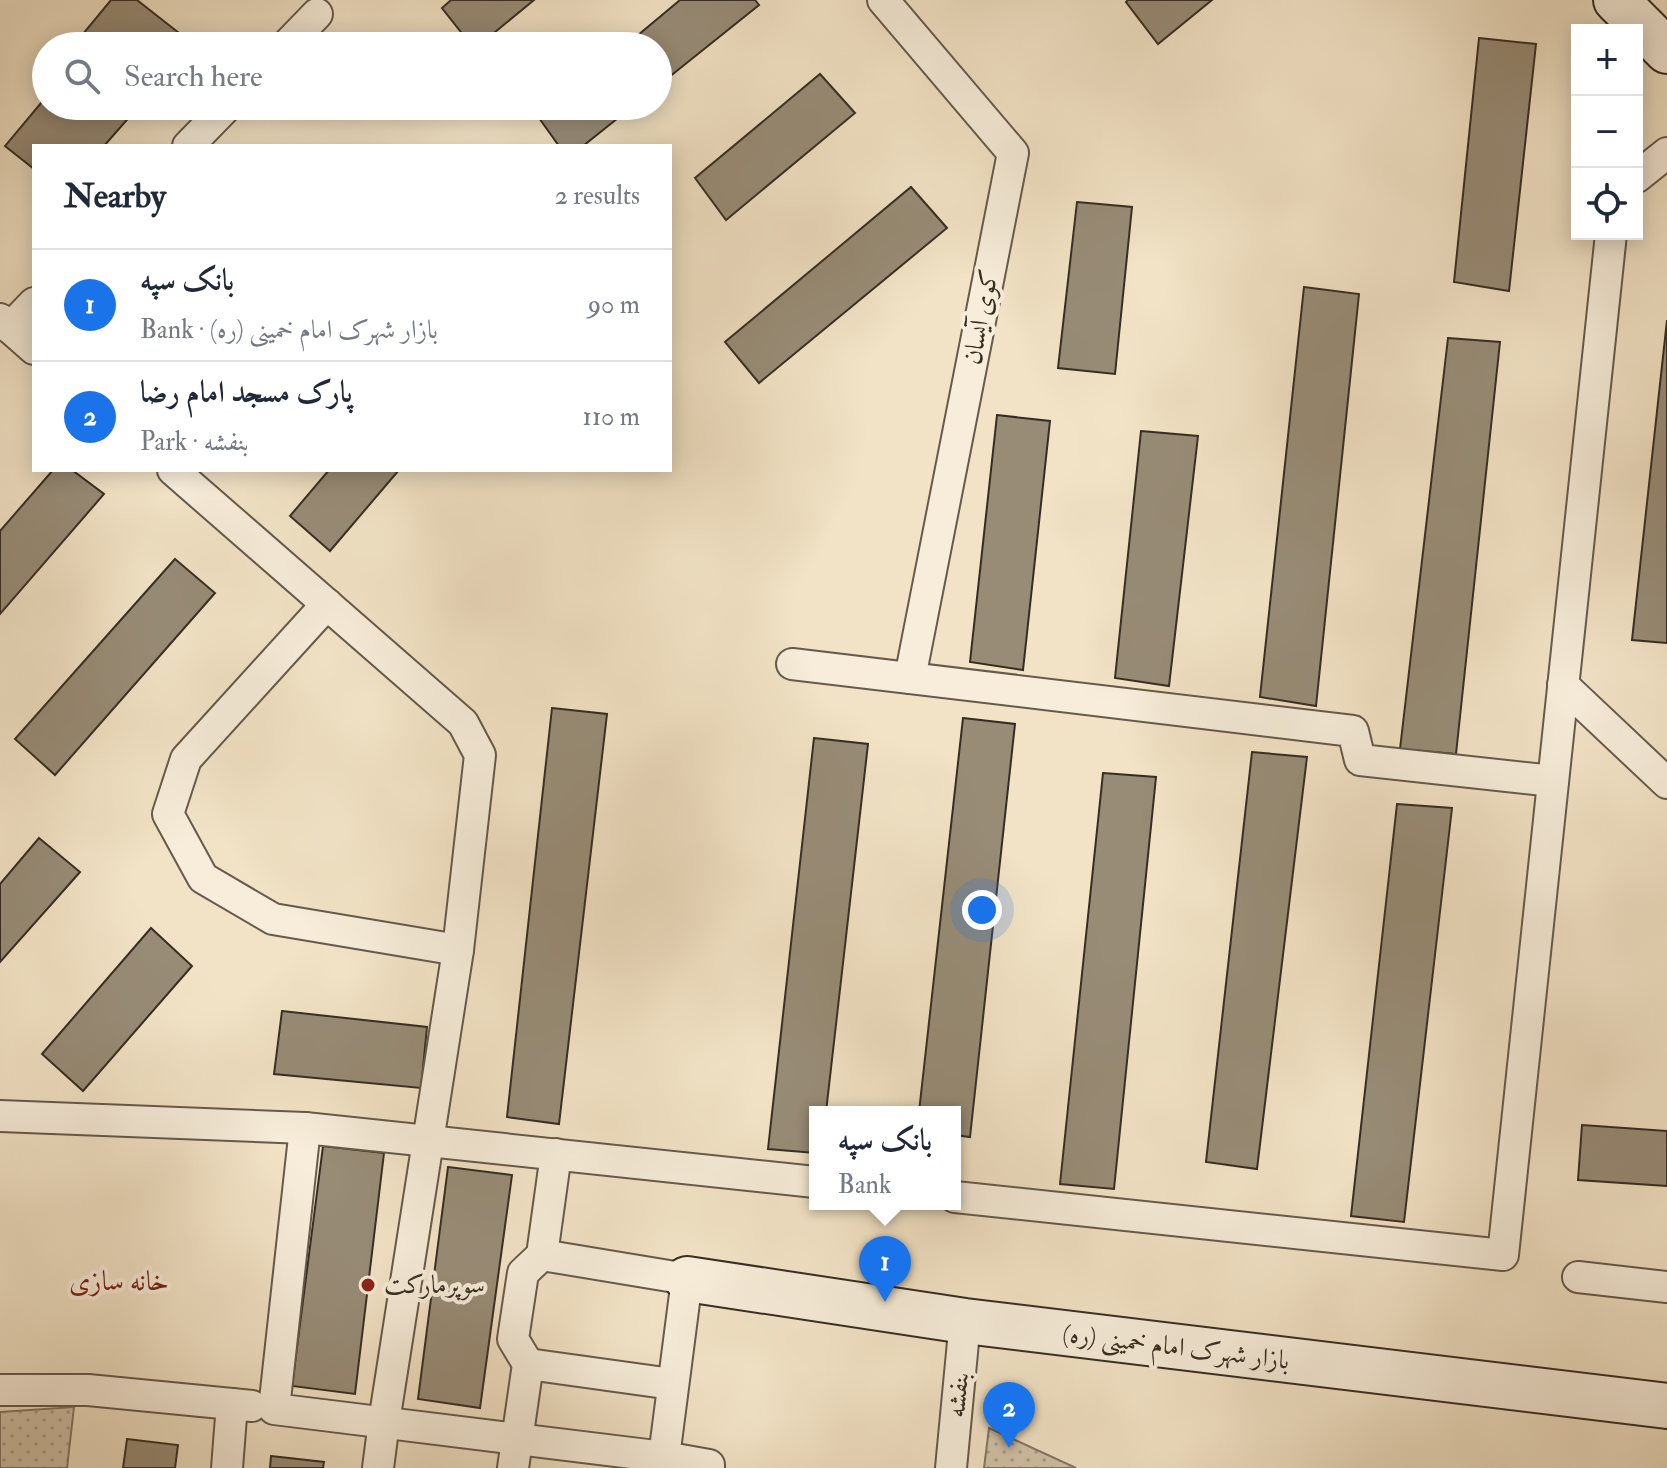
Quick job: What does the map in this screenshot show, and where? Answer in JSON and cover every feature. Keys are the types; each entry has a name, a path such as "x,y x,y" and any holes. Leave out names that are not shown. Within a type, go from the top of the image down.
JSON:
{"street":[{"name":"کوی آیسان","path":"883,0 1013,153 910,678"},
{"path":"300,32 317,14"},
{"path":"190,144 213,120"},
{"path":"1643,172 1667,153"},
{"path":"961,1198 1503,1255 1610,240"},
{"path":"32,304 5,324 32,347"},
{"path":"175,472 463,723 480,755 458,950 378,1468"},
{"path":"327,604 186,759 168,814 203,878 273,919 458,950"},
{"path":"792,664 1353,731 1360,760 1553,781"},
{"path":"1563,685 1667,783"},
{"path":"0,1116 305,1128 809,1181"},
{"path":"274,1409 305,1128"},
{"path":"515,1454 528,1364 513,1339 523,1273 542,1255 556,1154"},
{"path":"542,1255 687,1279 664,1457"},
{"path":"1578,1277 1667,1287"},
{"name":"بازار شهرک امام خمینی (ره)","path":"687,1279 965,1321 1667,1406"},
{"name":"بنفشه","path":"951,1468 965,1321"},
{"path":"528,1364 672,1384"},
{"path":"0,1390 88,1390 232,1404 384,1422 515,1454 664,1457 709,1465 709,1468"},
{"path":"227,1468 232,1404"}],"shaded area":[{"path":"74,1407 67,1468 0,1468 0,1412"},
{"path":"989,1428 1076,1468 984,1468"}],"building":[{"path":"111,0 137,0 178,32 85,32"},
{"path":"451,0 534,0 495,32 461,32 442,8"},
{"path":"680,0 755,0 759,5 672,75 672,32 642,32"},
{"path":"1212,0 1158,44 1126,2"},
{"path":"1479,38 1536,44 1509,291 1454,282"},
{"path":"820,74 855,113 726,220 695,178"},
{"path":"32,114 32,120 127,120 106,144 32,144 32,167 5,146"},
{"path":"540,120 616,120 586,144 558,144"},
{"path":"911,187 947,228 759,383 725,342"},
{"path":"1077,202 1132,207 1115,374 1058,368"},
{"path":"1304,287 1359,294 1316,706 1260,697"},
{"path":"1667,320 1667,643 1632,640"},
{"path":"1448,338 1500,342 1456,754 1400,749"},
{"path":"997,415 1050,421 1023,670 970,662"},
{"path":"1141,431 1198,436 1169,686 1115,678"},
{"path":"51,472 75,472 104,494 0,614 0,531"},
{"path":"327,472 397,472 330,551 290,516"},
{"path":"175,559 215,593 55,775 15,739"},
{"path":"552,708 607,714 559,1124 507,1117"},
{"path":"963,718 1015,724 970,1137 961,1136 961,1106 920,1106"},
{"path":"814,738 868,744 827,1106 809,1106 809,1152 768,1149"},
{"path":"1252,752 1307,757 1257,1169 1206,1162"},
{"path":"1103,773 1156,777 1114,1189 1060,1184"},
{"path":"1397,804 1452,808 1404,1222 1351,1216"},
{"path":"39,838 80,872 0,962 0,884"},
{"path":"151,928 192,966 83,1091 42,1054"},
{"path":"282,1011 427,1027 421,1088 274,1074"},
{"path":"1582,1125 1667,1131 1667,1186 1578,1180"},
{"path":"323,1146 384,1153 355,1394 292,1386"},
{"path":"448,1167 512,1175 480,1408 418,1399"},
{"path":"127,1439 178,1445 175,1468 123,1468"},
{"path":"271,1456 324,1462 323,1468 270,1468"}],"place":[{"name":"سوپرمارکت","path":"368,1285"},
{"name":"بانک سپه","path":"885,1302"},
{"name":"پارک مسجد امام رضا","path":"1009,1448"}],"district":[{"name":"خانه سازی","path":"119,1281"}]}
